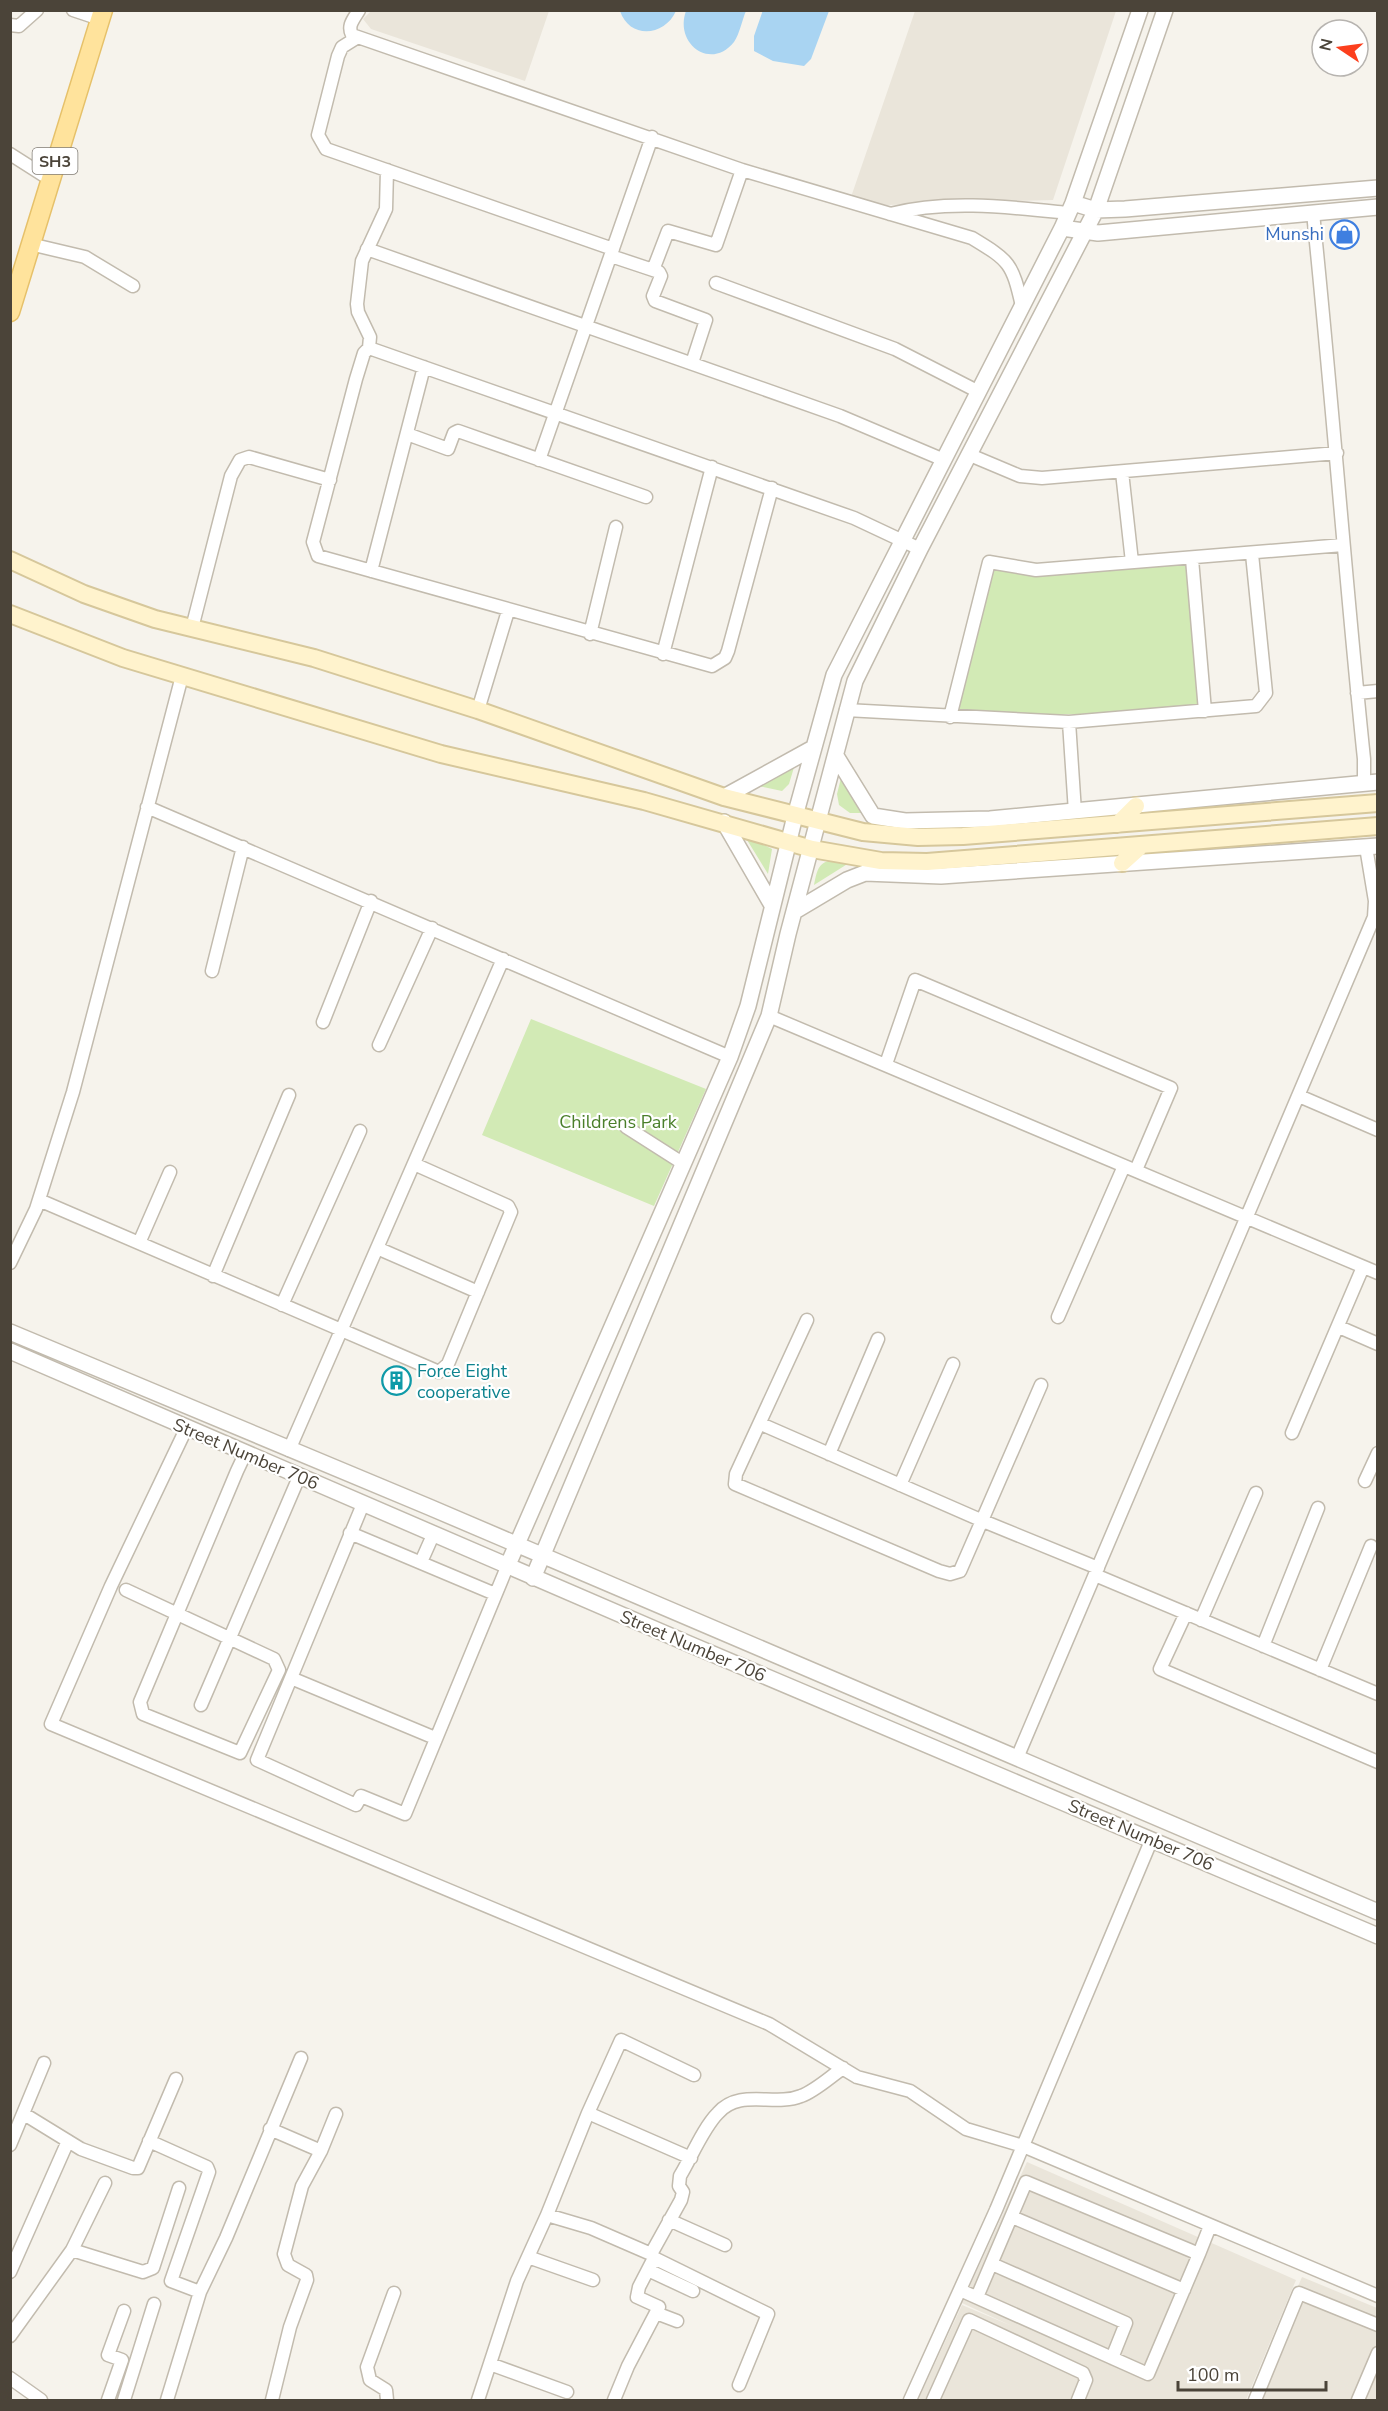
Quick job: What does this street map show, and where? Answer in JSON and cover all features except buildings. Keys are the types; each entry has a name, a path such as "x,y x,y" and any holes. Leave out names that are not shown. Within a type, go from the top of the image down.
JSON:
{"main road":[{"name":"SH3","path":"11,277 44,175 91,12"},
{"name":"SH3","path":"10,312 91,12"},
{"path":"10,560 84,594 155,619 314,658 477,710 724,797 819,823 863,832 918,837 1118,824 1377,803"},
{"path":"10,614 123,658 441,754 724,822 789,840 812,849 881,861 927,862 1377,826"},
{"path":"1118,824 1136,806"},
{"path":"1122,863 1142,845"}],"street":[{"path":"10,25 19,26 37,10"},
{"path":"359,10 350,30 352,35 742,170 972,238 1002,256 1014,274 1022,306"},
{"path":"363,1504 257,1760 356,1805 361,1796 405,1814 495,1594 518,1546 730,1057 748,1006 795,816 834,675 1068,215 1140,10"},
{"path":"533,1578 769,1016 855,681 920,549 1096,210 1165,10"},
{"path":"358,37 342,47 318,135 321,144 326,149 653,270 661,276 653,296 655,301 706,320 692,363"},
{"path":"539,460 652,137"},
{"path":"10,154 44,175"},
{"path":"387,170 386,209 362,261 357,303 358,312 370,337 369,348 361,361 314,542 315,552 322,558 712,666 725,658 772,488"},
{"path":"653,270 668,231 716,245 742,170"},
{"path":"888,214 903,210 970,206 1068,215 1096,210 1377,188"},
{"path":"1084,233 1377,207"},
{"path":"836,756 873,816 950,822 1371,783 1364,759 1357,693 1313,213"},
{"path":"1068,215 1084,233"},
{"path":"30,244 85,257 133,286"},
{"path":"367,249 840,416 944,460"},
{"path":"716,283 895,349 979,392"},
{"path":"369,348 772,488 854,518 920,549"},
{"path":"371,572 424,367"},
{"path":"407,434 448,448 454,433 458,431 646,497"},
{"path":"970,455 1020,476 1042,478 1336,453"},
{"path":"192,628 231,476 240,460 249,458 330,480"},
{"path":"663,654 712,467"},
{"path":"1122,472 1132,562"},
{"path":"590,634 616,527"},
{"path":"951,717 989,562 1036,570 1343,545"},
{"path":"846,710 1069,722 1256,706 1266,697 1252,554"},
{"path":"1192,559 1204,711"},
{"path":"477,710 508,611"},
{"path":"10,1263 39,1200 75,1083 182,676"},
{"path":"1357,693 1377,691"},
{"path":"1069,722 1075,812"},
{"path":"724,797 813,748"},
{"path":"147,807 371,901 730,1057"},
{"path":"724,822 772,905"},
{"path":"795,911 848,880 865,873 941,876 1372,846 1374,917 1017,1758"},
{"path":"212,971 243,847"},
{"path":"323,1022 371,901"},
{"path":"379,1045 432,928"},
{"path":"290,1450 503,958"},
{"path":"886,1064 915,980 1171,1088 1058,1317"},
{"path":"769,1016 1377,1273"},
{"path":"213,1276 289,1095"},
{"path":"1299,1096 1377,1130"},
{"path":"626,1127 684,1164"},
{"path":"282,1305 360,1131"},
{"path":"39,1200 439,1372 448,1364 511,1212 508,1206 414,1164"},
{"path":"139,1244 170,1172"},
{"path":"377,1248 478,1292"},
{"path":"1292,1432 1363,1267"},
{"path":"807,1320 736,1474 735,1484 744,1490 950,1574 960,1571 1041,1385"},
{"path":"1339,1327 1377,1344"},
{"path":"10,1332 1377,1912"},
{"path":"830,1454 878,1339"},
{"name":"Street Number 706","path":"10,1351 507,1567 1377,1936"},
{"path":"900,1485 952,1364"},
{"path":"761,1424 1096,1571 1201,1620 1377,1694"},
{"path":"186,1429 111,1586 51,1724 769,2024 857,2077 880,2085 910,2091 966,2129 1023,2146 1377,2296"},
{"path":"1365,1480 1377,1453"},
{"path":"126,1590 177,1612 230,1636 274,1659 279,1670 240,1752 142,1714 139,1709 177,1612 245,1454"},
{"path":"201,1705 299,1477"},
{"path":"1201,1620 1256,1493"},
{"path":"1263,1646 1318,1508"},
{"path":"350,1533 495,1594"},
{"path":"421,1562 433,1535"},
{"path":"1320,1670 1371,1546"},
{"path":"1186,1613 1160,1669 1377,1762"},
{"path":"291,1678 435,1738"},
{"path":"910,2400 1023,2146 1151,1841"},
{"path":"478,2400 528,2257 621,2040 694,2074"},
{"path":"167,2400 200,2292 222,2247 301,2058"},
{"path":"10,2145 14,2128 24,2114 44,2063"},
{"path":"614,2400 628,2366 659,2307 638,2297 652,2256 681,2200 683,2192 679,2186 680,2176 718,2113 732,2102 750,2098 777,2102 802,2096 843,2068"},
{"path":"24,2114 68,2141 133,2169 138,2168 143,2162 149,2141 176,2079"},
{"path":"588,2113 691,2158"},
{"path":"273,2400 290,2327 307,2280 306,2275 288,2265 284,2254 302,2186 321,2151 336,2114"},
{"path":"270,2129 321,2151"},
{"path":"10,2272 68,2141"},
{"path":"149,2141 201,2162 209,2172 171,2281 200,2292"},
{"path":"977,2297 1026,2182 1199,2254"},
{"path":"10,2336 72,2250 105,2183"},
{"path":"72,2250 148,2271 153,2268 179,2188"},
{"path":"547,2215 591,2228 768,2314 739,2385"},
{"path":"1012,2217 1184,2290"},
{"path":"669,2220 725,2244"},
{"path":"960,2290 1148,2374 1210,2226"},
{"path":"528,2257 593,2280"},
{"path":"992,2264 1126,2323 1112,2358"},
{"path":"648,2270 693,2291"},
{"path":"1255,2400 1299,2293 1377,2325"},
{"path":"387,2400 386,2390 370,2380 367,2367 394,2294"},
{"path":"124,2400 154,2304"},
{"path":"108,2400 122,2360 108,2355 124,2311"},
{"path":"656,2313 677,2321"},
{"path":"933,2400 969,2320 1083,2373 1086,2380 1078,2400"},
{"path":"1358,2400 1377,2353"},
{"path":"490,2364 567,2392"},
{"path":"10,2378 41,2400"}],"shaded area":[{"path":"372,10 549,11 525,81 371,29 363,19"},
{"path":"915,11 1116,11 1053,200 887,205 851,197"},
{"path":"1027,2162 1296,2280 1246,2400 918,2400 962,2305 1012,2326 962,2303"},
{"path":"1302,2277 1377,2308 1377,2400 1249,2400"}],"green space":[{"path":"1192,559 1205,711 950,717 989,562 1053,574"},
{"path":"795,764 789,784 782,791 758,786"},
{"path":"841,778 868,813 850,813 839,805 837,794"},
{"path":"744,835 772,849 768,874"},
{"path":"832,860 849,863 814,885 817,872 823,863"},
{"name":"Childrens Park","path":"531,1019 706,1089 654,1206 482,1135"}],"water":[{"path":"620,10 676,11 664,26 648,31 631,27"},
{"path":"686,10 746,11 734,42 725,50 715,54 706,54 697,50 685,34"},
{"path":"763,10 829,11 811,59 804,66 773,61 754,51 754,36"}],"place":[{"name":"Munshi","path":"1345,234"},
{"name":"Force Eight cooperative","path":"396,1381"}]}
